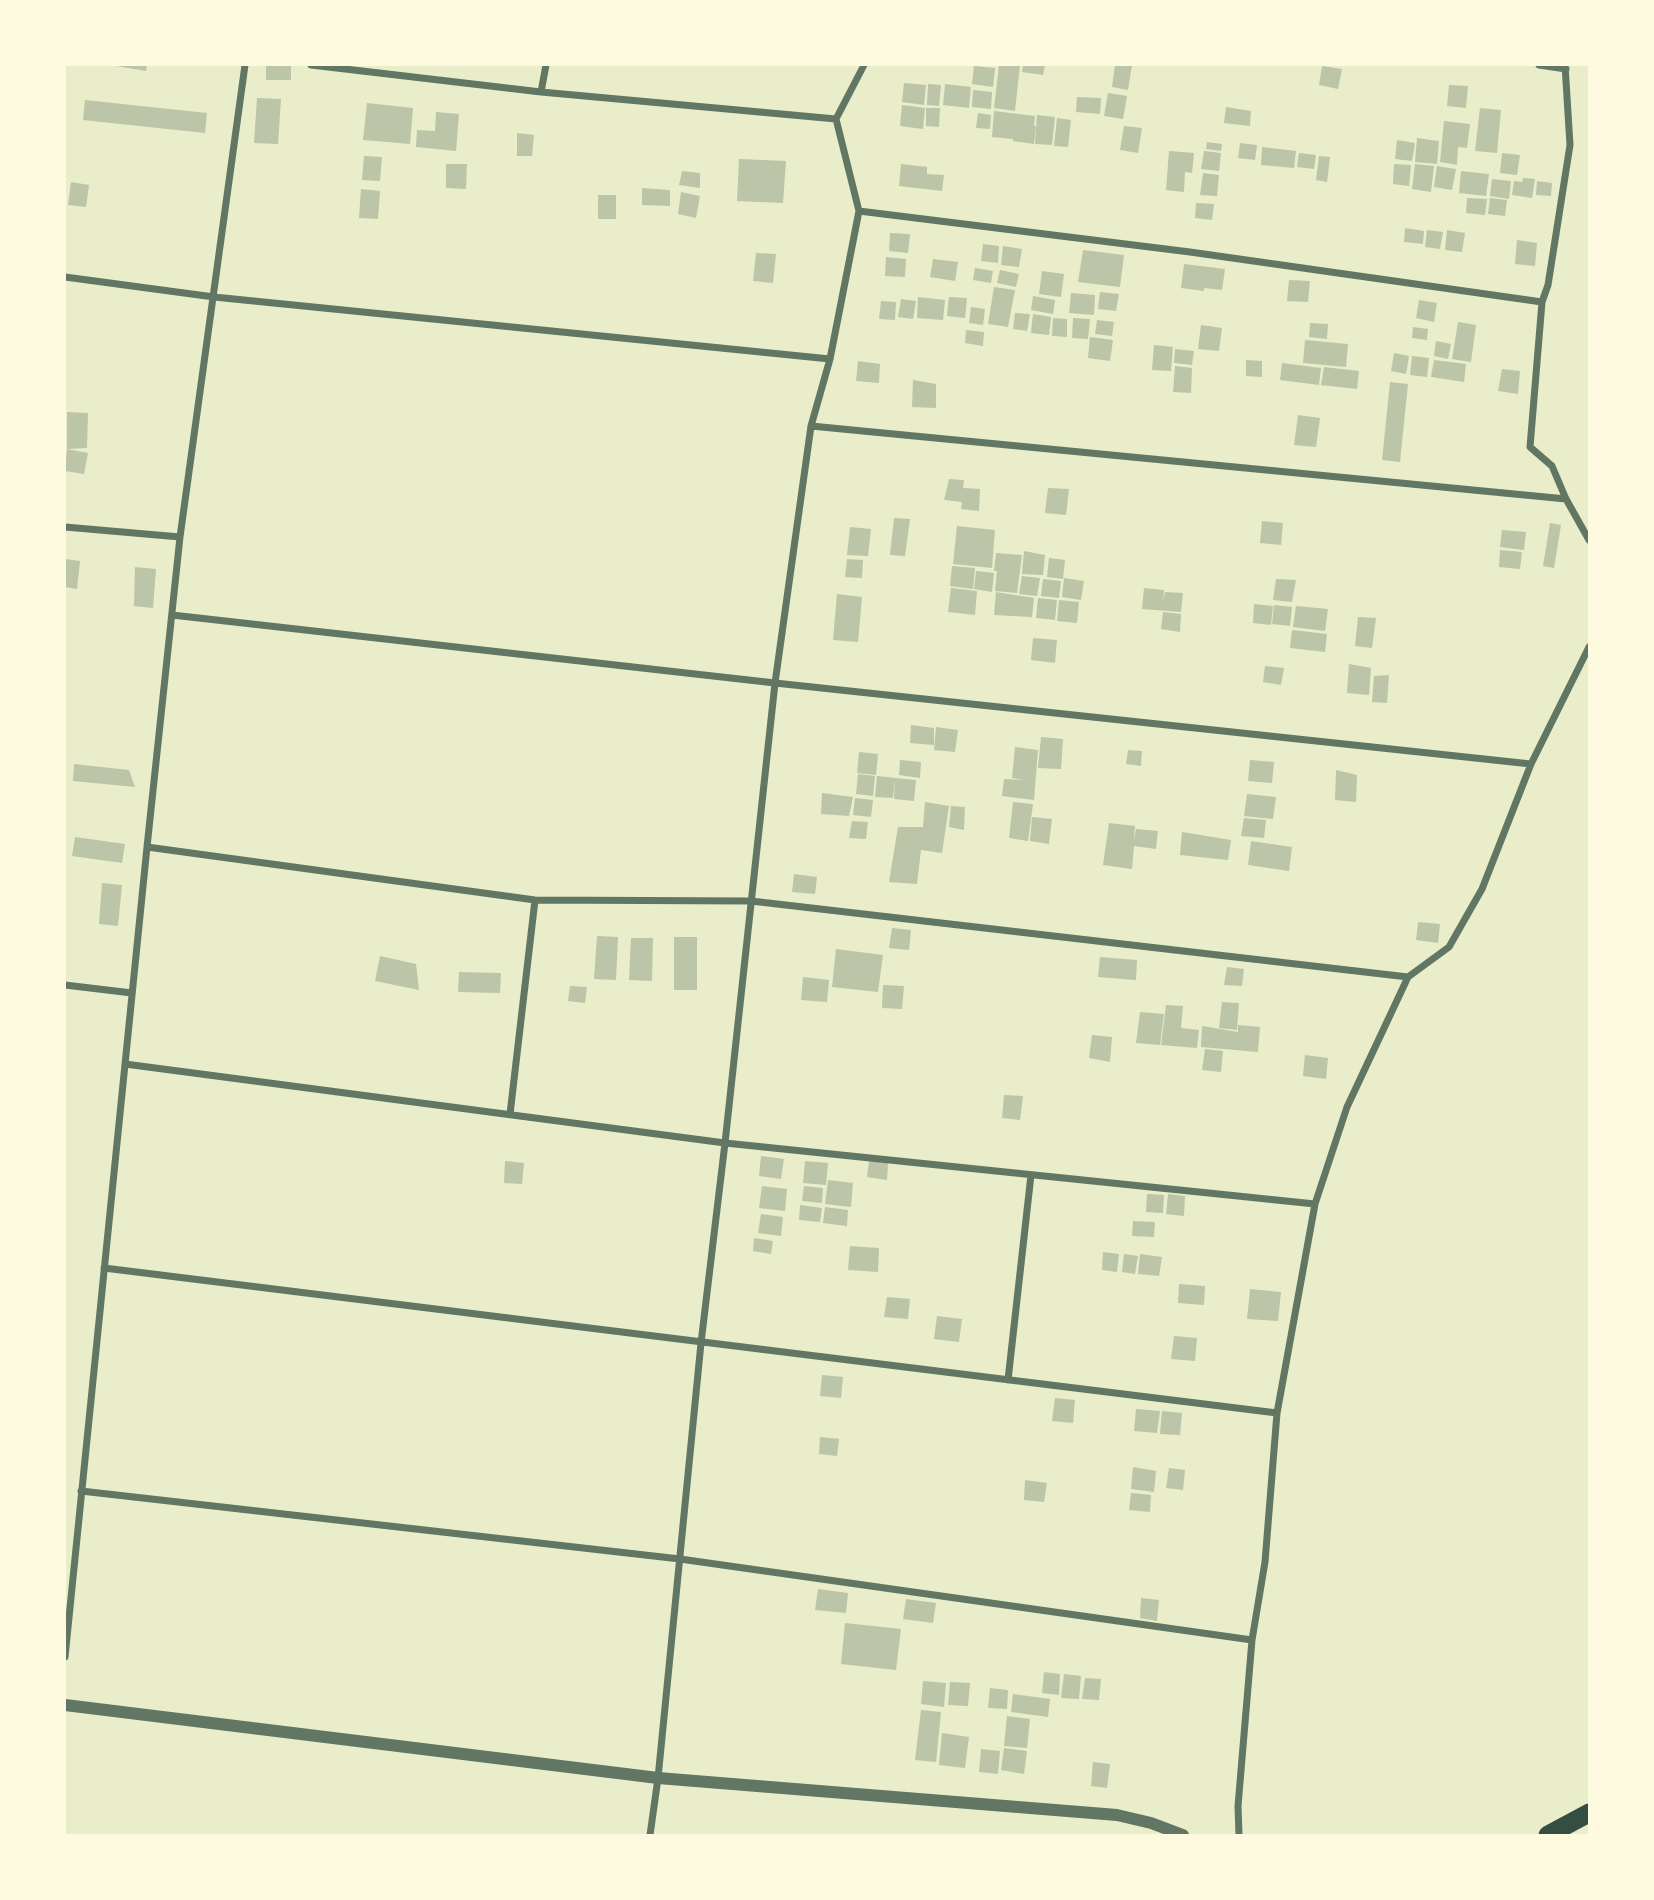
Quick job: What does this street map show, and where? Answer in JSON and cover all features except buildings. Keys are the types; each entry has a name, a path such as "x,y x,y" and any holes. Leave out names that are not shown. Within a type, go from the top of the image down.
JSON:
{"highway":[{"path":"1548,1835 1589,1813"}],"street":[{"path":"65,1657 180,537 245,65"},
{"path":"311,65 541,92 836,119"},
{"path":"541,92 545,65"},
{"path":"650,1835 701,1343 775,683 811,426 830,359 859,211 836,119 864,65"},
{"path":"1539,65 1565,67 1570,145 1548,285 1542,302 1530,447 1552,466 1566,499 1589,540"},
{"path":"859,211 1190,251 1542,302"},
{"path":"65,278 214,297 830,359"},
{"path":"811,426 1566,499"},
{"path":"65,527 180,537"},
{"path":"172,615 1531,764"},
{"path":"1239,1835 1238,1806 1252,1640 1265,1562 1277,1413 1315,1204 1347,1107 1408,977 1449,947 1482,889 1531,764 1589,647"},
{"path":"147,847 535,900 751,901 1408,977"},
{"path":"510,1114 535,900"},
{"path":"65,985 132,993"},
{"path":"125,1064 725,1143 1315,1204"},
{"path":"1008,1380 1031,1175"},
{"path":"104,1268 1277,1413"},
{"path":"81,1491 680,1559 1252,1640"},
{"path":"65,1705 658,1778 1117,1815 1151,1823 1183,1835"}]}
